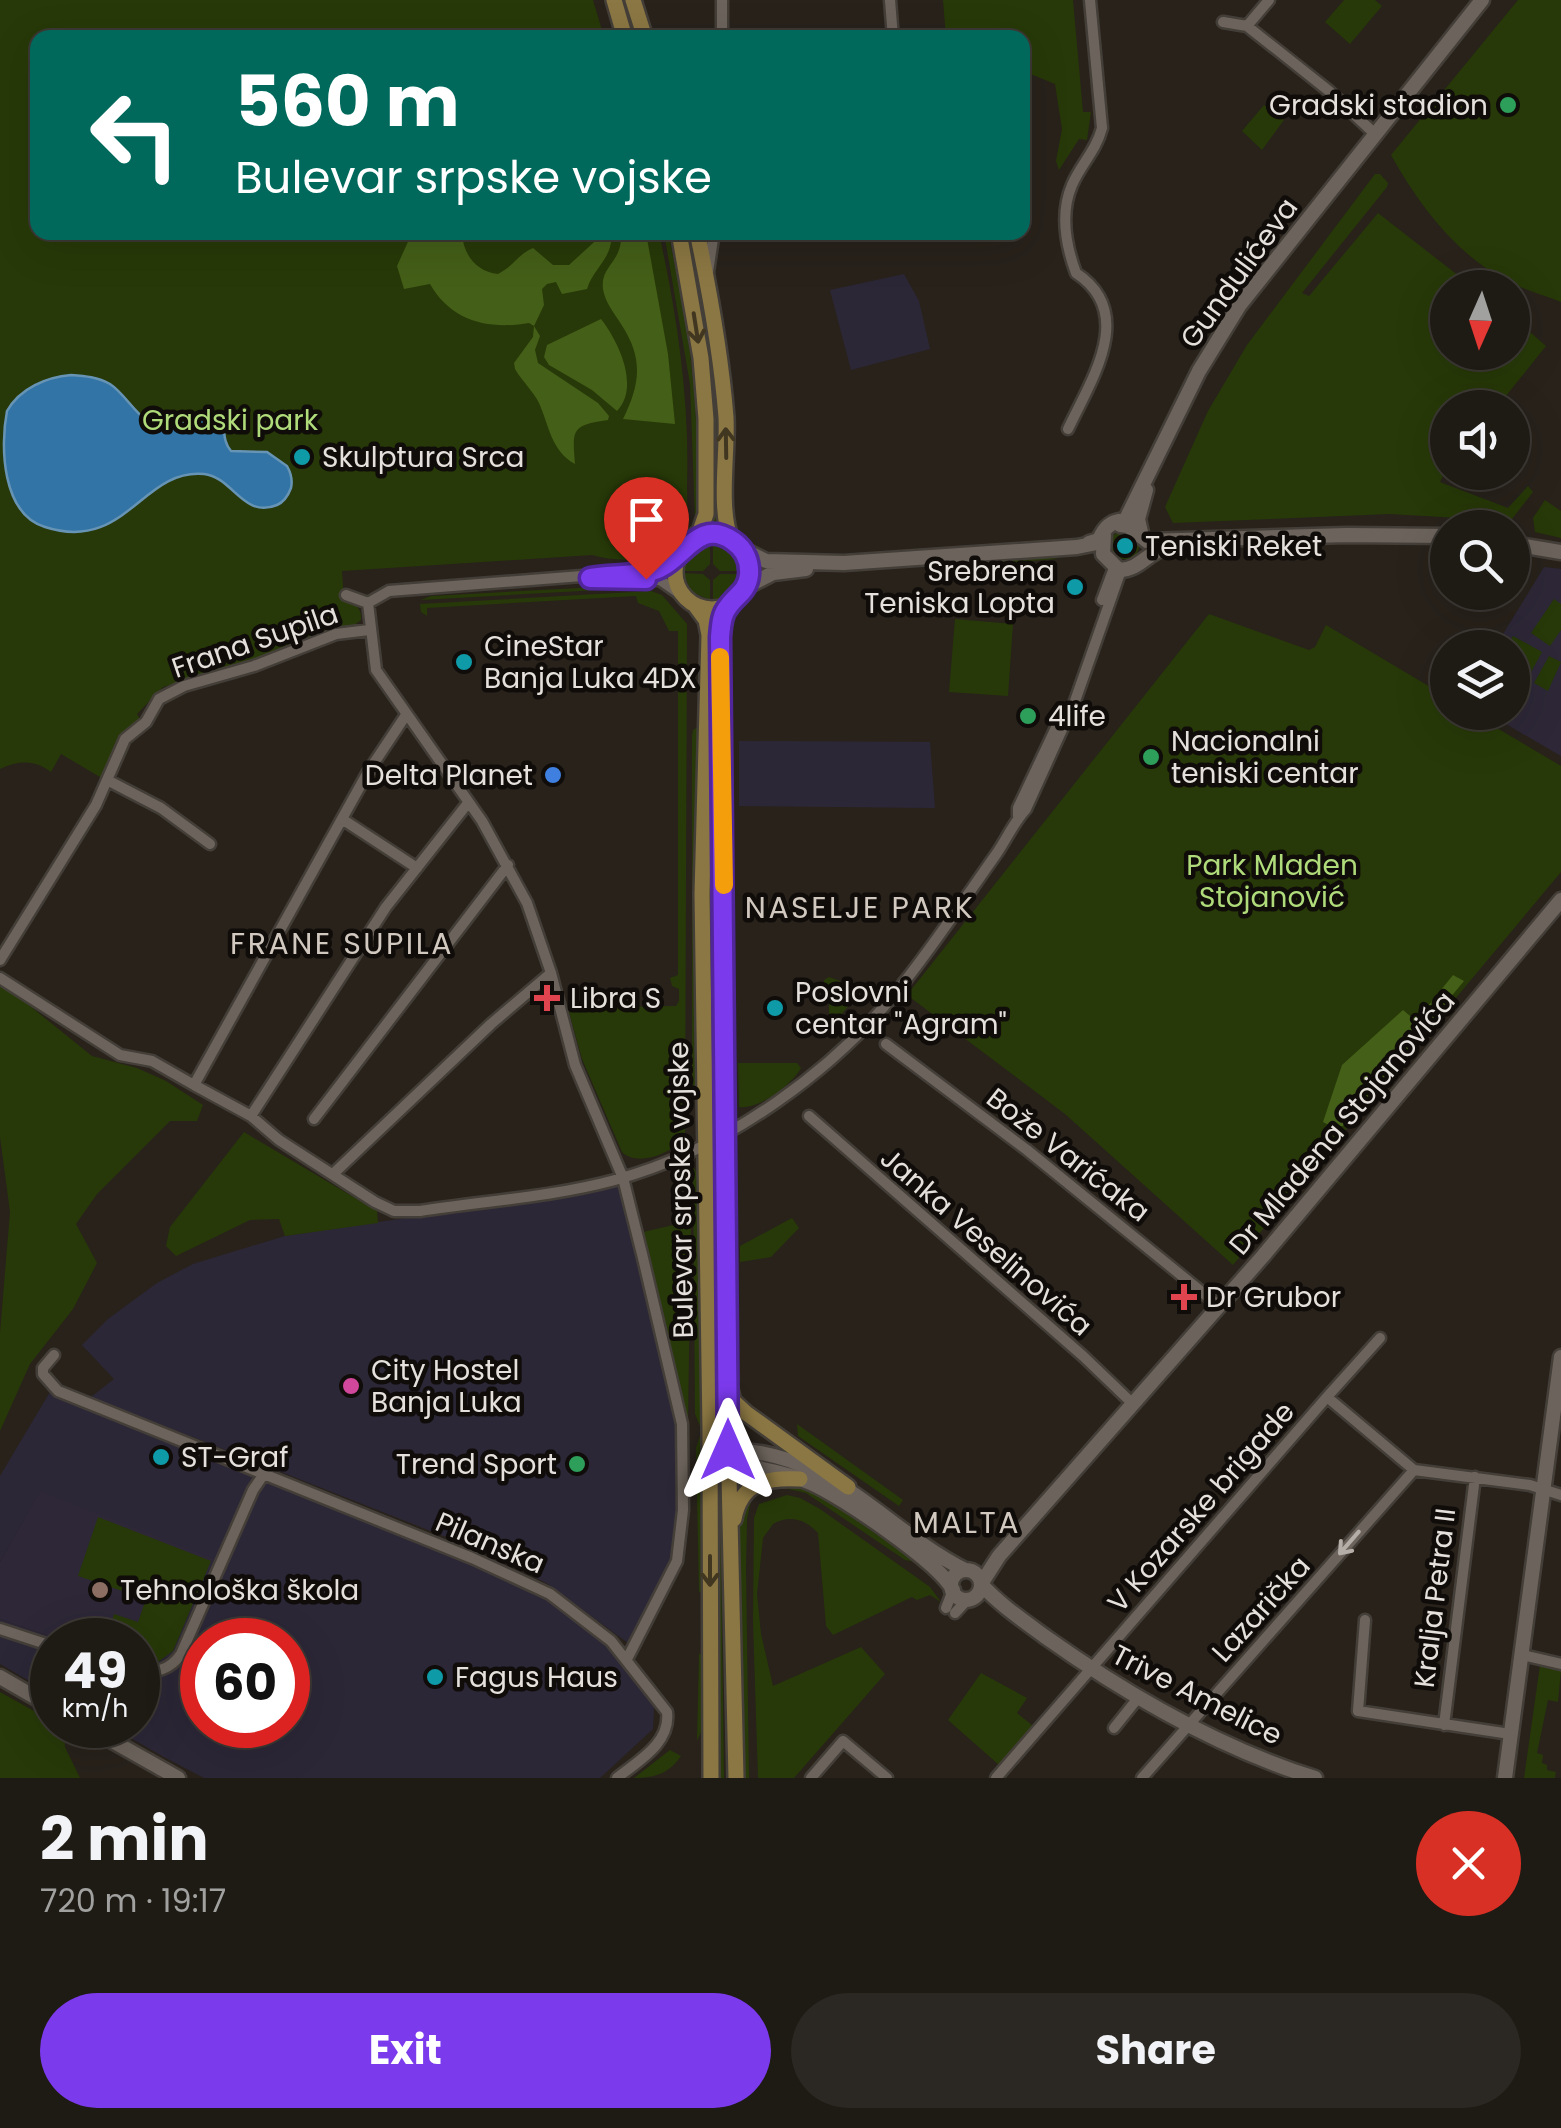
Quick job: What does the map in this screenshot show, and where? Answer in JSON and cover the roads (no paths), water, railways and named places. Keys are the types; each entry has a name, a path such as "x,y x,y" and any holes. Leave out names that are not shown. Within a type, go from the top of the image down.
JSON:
{"main road":[{"path":"614,0 623,30"},
{"path":"632,0 642,30"},
{"name":"Bulevar srpske vojske","path":"680,240 701,358 706,418 706,514 700,531 675,563 674,572 689,600 706,620 709,636 702,846 711,1778"},
{"path":"689,600 712,609 728,605 746,587 749,571 726,519 726,417 699,240"},
{"path":"688,544 711,534 737,544"},
{"name":"Bulevar srpske vojske","path":"728,605 720,637 728,1381 725,1456 736,1778"},
{"path":"728,1381 737,1405 848,1487"},
{"path":"729,1553 736,1512 748,1489 776,1478 800,1479"}],"street":[{"path":"722,0 722,30"},
{"path":"890,0 892,30"},
{"path":"1068,429 1100,364 1106,339 1102,303 1091,283 1076,273 1066,234 1072,186 1098,145 1102,128 1090,0"},
{"path":"1248,26 1269,0"},
{"name":"Gundulićeva","path":"1160,452 1142,517 1126,550 1107,526 1122,522 1199,371 1239,306 1482,0"},
{"path":"1223,22 1248,26 1375,134"},
{"path":"706,278 713,240"},
{"path":"0,978 120,1055 152,1061 251,1116 279,1140 394,1211 420,1211 623,1178 705,1144 782,1100 846,1044 906,981 1001,847 1018,816 1018,808 1074,686 1126,550 1122,522"},
{"path":"746,587 773,573 844,563 1037,550 1162,548 1212,540 1430,535"},
{"path":"346,595 368,603 389,592 654,570 670,562 688,544"},
{"path":"737,544 766,560 844,563"},
{"path":"1530,547 1561,552"},
{"path":"590,578 660,580 689,600"},
{"path":"368,603 369,630"},
{"name":"Frana Supila","path":"0,960 65,859 109,781 125,739 146,722 160,700 171,692 336,634 369,630 376,670 508,866 534,919 575,1065 623,1178 683,1432 683,1510 677,1560 627,1659"},
{"path":"194,1085 368,772 406,715"},
{"path":"109,781 161,808 210,844"},
{"path":"251,1116 386,908 468,803"},
{"path":"342,819 417,868"},
{"path":"314,1119 508,866"},
{"name":"Dr Mladena Stojanovića","path":"973,1576 999,1556 1219,1306 1561,900"},
{"path":"333,1174 551,972"},
{"name":"Bože Varićaka","path":"886,1044 1027,1150 1219,1306"},
{"name":"Janka Veselinovića","path":"809,1116 1083,1356 1132,1404"},
{"path":"1327,1397 1380,1338"},
{"name":"Pilanska","path":"54,1355 43,1374 58,1390 472,1558 550,1594 590,1623 627,1659 668,1717 662,1737 617,1778"},
{"path":"1505,1778 1561,1357"},
{"name":"V Kozarske brigade","path":"996,1778 1327,1397 1414,1470"},
{"path":"710,1439 725,1456 800,1479 830,1493 941,1574 959,1598 968,1600"},
{"name":"Trive Amelice","path":"725,1456 756,1452 804,1465 848,1487 973,1576 1012,1612 1138,1698 1289,1774 1315,1778"},
{"path":"709,1473 725,1456"},
{"name":"Kralja Petra II","path":"1414,1470 1561,1495"},
{"name":"Lazarička","path":"1142,1778 1414,1470"},
{"path":"160,1670 169,1667 181,1654 253,1490 264,1474"},
{"name":"Kralja Petra II","path":"1444,1725 1475,1478"},
{"path":"973,1576 978,1594 950,1611 954,1578 973,1576"},
{"name":"Trive Amelice","path":"968,1600 990,1602 1012,1612"},
{"name":"Kralja Petra II","path":"1365,1620 1358,1711 1510,1734"},
{"path":"0,1629 30,1639"},
{"path":"1523,1654 1561,1664"},
{"path":"0,1677 30,1694"},
{"path":"1114,1728 1138,1698"},
{"path":"811,1778 844,1741 886,1778"},
{"path":"124,1748 178,1778"}],"water":[{"path":"71,375 110,384 145,419 162,428 180,426 199,413 218,417 231,451 267,452 287,466 292,479 289,494 277,505 265,508 247,502 214,477 183,476 164,483 115,520 95,529 73,532 31,520 12,494 7,478 7,411 35,385"}],"place":[{"name":"Gradski stadion","path":"1508,105"},
{"name":"Skulptura Srca","path":"302,457"},
{"name":"Teniski Reket","path":"1125,546"},
{"name":"Srebrena Teniska Lopta","path":"1075,587"},
{"name":"CineStar Banja Luka 4DX","path":"464,662"},
{"name":"4life","path":"1028,716"},
{"name":"Nacionalni teniski centar","path":"1151,757"},
{"name":"Delta Planet","path":"553,775"},
{"name":"Libra S","path":"547,998"},
{"name":"Poslovni centar \"Agram\"","path":"775,1008"},
{"name":"Dr Grubor","path":"1184,1297"},
{"name":"City Hostel Banja Luka","path":"351,1386"},
{"name":"ST-Graf","path":"161,1457"},
{"name":"Trend Sport","path":"577,1464"},
{"name":"Tehnološka škola","path":"100,1590"},
{"name":"Fagus Haus","path":"435,1677"}],"district":[{"name":"NASELJE PARK","path":"860,907"},
{"name":"FRANE SUPILA","path":"342,943"},
{"name":"MALTA","path":"967,1522"}],"park label":[{"name":"Gradski park","path":"230,420"},
{"name":"Park Mladen Stojanović","path":"1272,881"}]}
